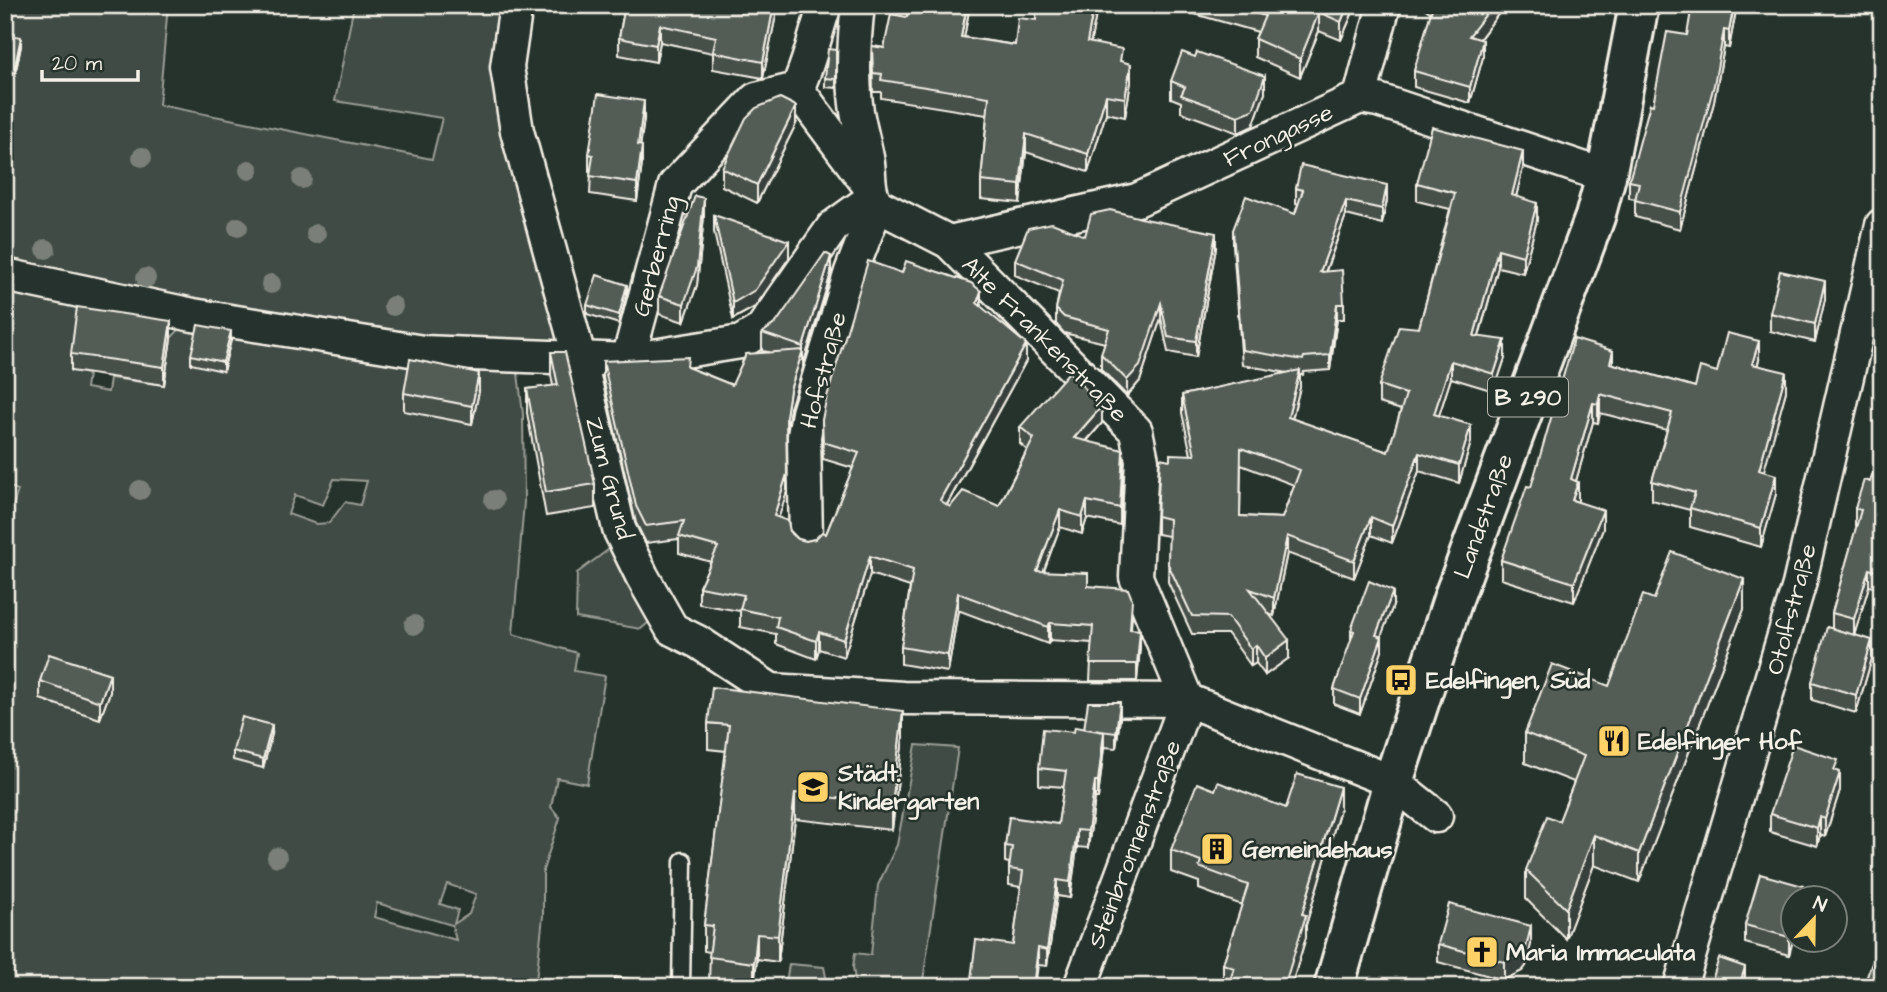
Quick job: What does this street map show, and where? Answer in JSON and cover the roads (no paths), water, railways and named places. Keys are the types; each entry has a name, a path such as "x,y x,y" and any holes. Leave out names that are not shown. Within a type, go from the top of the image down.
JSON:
{"main road":[{"name":"Landstraße","path":"1334,987 1393,782 1454,596 1595,217 1606,176 1639,5"}],"street":[{"name":"Zum Grund","path":"516,5 507,67 517,131 580,360 619,530 672,629 698,642 771,690 903,698 1187,700"},
{"path":"825,5 808,65 797,89 872,196"},
{"path":"858,5 852,52 856,106 872,196"},
{"path":"1360,97 1384,5"},
{"name":"Gerberring","path":"628,360 675,185 756,99 797,89"},
{"name":"Frongasse","path":"948,242 1137,200 1360,97 1378,100 1606,176"},
{"name":"Gerberring","path":"5,275 193,315 423,352 628,360 741,342 761,330 833,227 872,196"},
{"name":"Alte Frankenstraße","path":"872,196 948,242 1136,431 1142,460 1136,577 1187,700"},
{"name":"Hofstraße","path":"806,540 804,436 808,413 872,196"},
{"name":"Otolfstraße","path":"1680,987 1799,585 1882,225"},
{"path":"1187,700 1393,782 1436,817"},
{"name":"Steinbronnenstraße","path":"1080,987 1187,700"}],"lane":[{"path":"681,987 683,861"}],"place":[{"name":"Edelfingen, Süd","path":"1401,680"},
{"name":"Edelfinger Hof","path":"1614,741"},
{"name":"Städt. Kindergarten","path":"813,787"},
{"name":"Gemeindehaus","path":"1217,849"},
{"name":"Maria Immaculata","path":"1482,952"}]}
